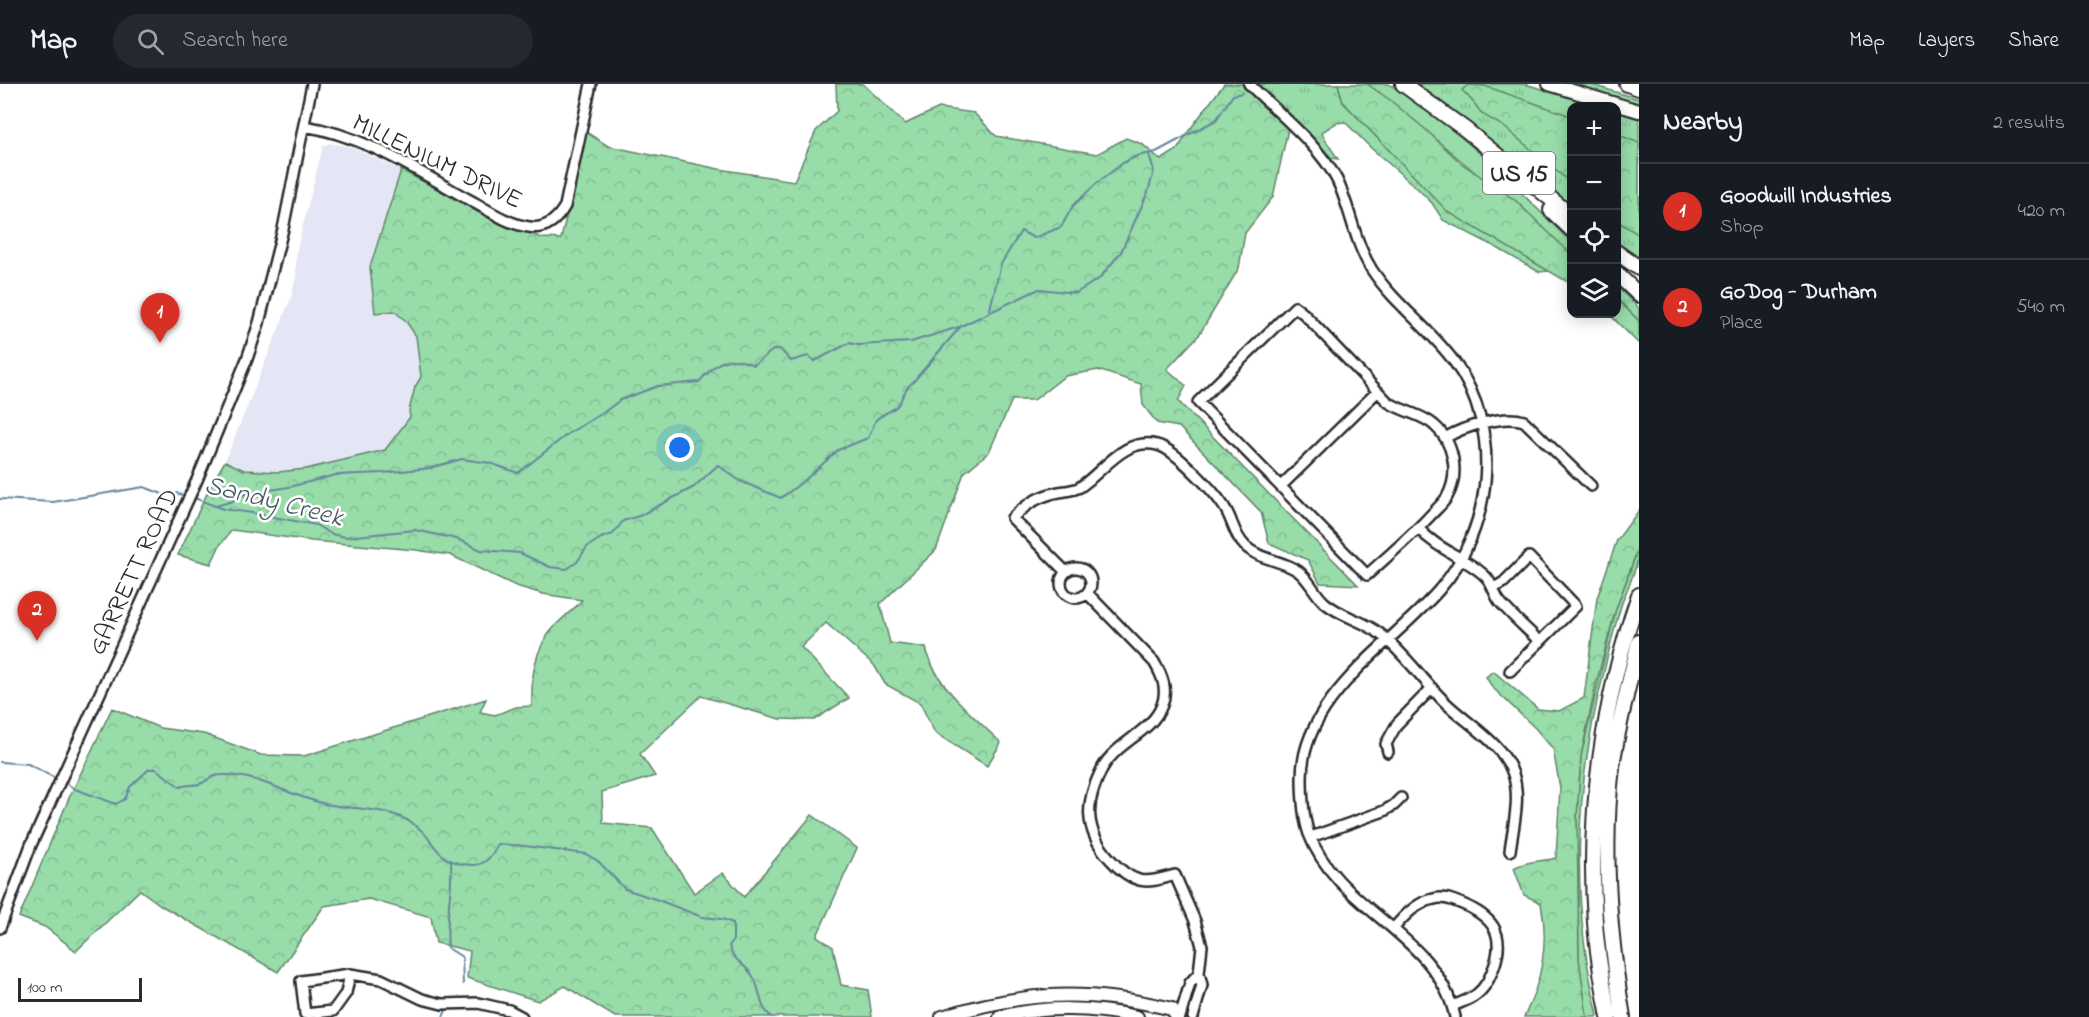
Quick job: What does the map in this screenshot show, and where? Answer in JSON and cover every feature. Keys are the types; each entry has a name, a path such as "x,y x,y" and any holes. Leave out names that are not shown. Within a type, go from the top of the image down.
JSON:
{"highway":[{"name":"US 15","path":"1403,84 1466,130 1567,212"},
{"path":"1627,84 1639,88"},
{"path":"1466,130 1567,225"},
{"path":"1621,255 1639,268"},
{"path":"1621,277 1639,295"},
{"path":"1609,1017 1595,920 1596,797 1612,690 1639,595"},
{"path":"1623,1017 1610,926 1609,822 1612,767 1622,711 1639,642"}],"main road":[{"path":"1549,84 1639,111"},
{"path":"942,1017 1011,998 1067,995 1130,1000 1172,1009 1178,1017"},
{"path":"1000,1017 1065,1009 1095,1010 1137,1017"}],"street":[{"name":"GARRETT ROAD","path":"0,928 21,868 180,518 238,383 259,323 283,229 312,84"},
{"name":"MILLENIUM DRIVE","path":"304,126 367,144 502,217 529,228 549,225 557,219 566,206 591,84"},
{"path":"1249,84 1326,163 1337,181 1366,261 1384,286 1454,362 1472,390 1483,424 1486,445 1483,487 1474,527 1461,559 1433,597 1330,700 1314,729 1304,760 1302,781 1306,819 1311,837 1333,874 1427,959 1446,989 1455,1017"},
{"path":"1294,308 1304,314 1377,392 1396,408 1428,421 1445,438 1453,457 1452,485 1447,498 1367,575 1198,402 1294,308"},
{"path":"1281,486 1377,392"},
{"path":"1445,438 1463,429 1507,417 1524,421 1591,486"},
{"path":"1066,572 1012,518 1038,497 1079,488 1109,461 1135,446 1160,445 1176,455 1221,504 1238,537 1246,547 1260,556 1295,569 1304,575 1325,603 1365,623 1388,641 1444,701 1495,746 1512,772 1516,800 1510,851"},
{"path":"1418,528 1433,544 1485,575 1499,600 1540,642"},
{"path":"1494,588 1504,582 1530,557 1576,606 1510,671"},
{"path":"1075,568 1088,574 1091,584 1087,593 1074,598 1066,594 1061,580 1066,572 1075,568"},
{"path":"1087,593 1154,662 1161,674 1164,695 1157,715 1115,752 1104,765 1093,789 1089,808 1090,824 1095,840 1108,858 1130,875 1140,880 1175,875 1200,933 1202,954 1199,973 1202,985 1193,1017"},
{"path":"1388,752 1386,744 1397,724 1432,688"},
{"path":"1311,837 1384,811 1401,798"},
{"path":"1394,928 1414,908 1434,899 1446,898 1466,905 1491,924 1500,945 1493,970 1478,994 1453,1006"},
{"path":"1178,1017 1190,983 1199,973"},
{"path":"350,975 346,993 333,1011 305,1014 301,981 350,975 381,979 422,999 442,1004 478,1003 509,1010 522,1017"}],"shaded area":[{"path":"329,143 352,147 401,170 370,267 394,311 405,320 416,336 421,377 415,387 409,411 410,417 386,450 306,469 278,472 244,470 225,461 291,298 296,276 296,253 323,146"}],"green space":[{"path":"836,84 863,84 905,124 939,108 974,113 996,136 1097,154 1126,138 1142,144 1161,160 1177,150 1224,84 1242,84 1288,129 1273,197 1245,233 1239,268 1199,335 1167,369 1186,386 1178,401 1358,585 1320,583 1308,560 1269,543 1261,512 1179,427 1157,423 1143,405 1141,384 1098,370 1065,376 1034,400 1012,400 989,452 964,473 936,550 880,604 890,643 926,648 930,662 946,687 1001,743 987,766 935,733 920,703 885,684 874,665 826,623 801,647 849,698 814,720 780,719 701,696 640,754 655,776 602,792 603,823 652,828 694,893 723,873 744,897 812,815 857,848 817,936 833,947 841,985 868,990 872,1017 615,1017 565,986 538,1001 467,978 470,951 436,943 431,917 369,899 324,906 278,972 162,906 140,890 76,951 45,927 19,917 69,798 112,708 160,728 204,734 261,755 304,756 486,699 480,712 495,715 516,707 532,706 533,674 542,644 555,626 582,600 543,594 516,586 450,555 416,550 312,541 232,530 220,545 211,564 178,555 225,461 244,470 278,472 306,469 385,450 410,417 409,411 415,387 421,377 416,336 405,320 394,311 375,313 370,267 401,170 497,220 542,238 561,239 586,132 608,146 719,169 794,181 816,131 837,111"},
{"path":"1254,84 1338,84 1343,102 1449,212 1549,271 1539,272 1443,220 1432,203 1418,189 1345,122 1336,123 1322,132 1338,159 1332,158"},
{"path":"1338,84 1367,84 1425,129 1461,163 1515,200 1567,250 1567,282 1448,212 1343,102"},
{"path":"1367,84 1389,84 1439,118 1490,162 1567,238 1567,251 1444,146"},
{"path":"1418,84 1525,84 1586,102 1567,102 1567,204 1466,120"},
{"path":"1571,84 1589,84 1639,99 1639,105"},
{"path":"1468,85 1485,86 1567,115 1567,180 1503,126 1482,114 1462,90"},
{"path":"1621,114 1639,119 1639,258 1621,245"},
{"path":"1621,136 1639,143 1639,235 1621,224"},
{"path":"1621,291 1639,308 1639,321 1621,303"},
{"path":"1621,303 1639,321 1639,344 1613,318 1621,318"},
{"path":"1639,510 1639,545 1615,612 1596,684 1581,756 1577,817 1579,959 1587,1017 1524,1017 1542,962 1543,918 1541,903 1524,895 1514,868 1529,862 1556,858 1560,788 1553,749 1535,728 1492,687 1486,677 1493,671 1538,709 1559,711 1584,698 1597,598 1617,540"},
{"path":"1639,546 1635,569 1614,632 1586,760 1582,803 1580,888 1583,931 1598,1015 1587,1017 1579,960 1577,817 1581,756 1615,612"}],"waterway":[{"name":"Sandy Creek","path":"989,313 1001,264 1021,231 1034,238 1061,227 1073,206 1123,163 1137,156 1156,152 1216,120 1233,95 1242,93"},
{"name":"Sandy Creek","path":"192,497 223,509 316,525 331,534 346,537 415,530 457,539 481,550 520,553 550,567 567,569 577,562 587,547 613,534 623,521 639,516 694,487 718,465 740,481 781,498 838,450 868,438 876,420 897,406 907,388 961,326 1039,289 1076,293 1100,278 1121,252 1148,192 1154,171 1149,154"},
{"path":"216,506 233,501 240,495 289,487 336,475 430,468 462,459 490,463 518,473 569,433 620,400 658,386 699,382 711,369 723,361 737,360 754,365 773,350 780,349 791,361 808,356 815,361 849,343 858,345 911,342 959,327"},
{"name":"Sandy Creek","path":"0,499 53,502 144,487 165,495 176,493 186,496"},
{"path":"0,762 28,764 57,779"},
{"path":"62,781 75,789 116,804 125,799 130,787 149,769 156,769 180,787 200,784 216,776 234,776 259,781 306,799 330,805 390,813 401,817 420,829 442,855 459,863 481,864 498,844 586,854 598,861 625,889 702,917 722,919 733,923 733,940 729,946 731,951 752,975 764,1008 772,1017"},
{"path":"451,861 448,948 462,957 463,984"},
{"path":"443,1017 446,1010"}],"place":[{"name":"Goodwill Industries","path":"160,343"},
{"name":"GoDog - Durham","path":"37,641"}]}
